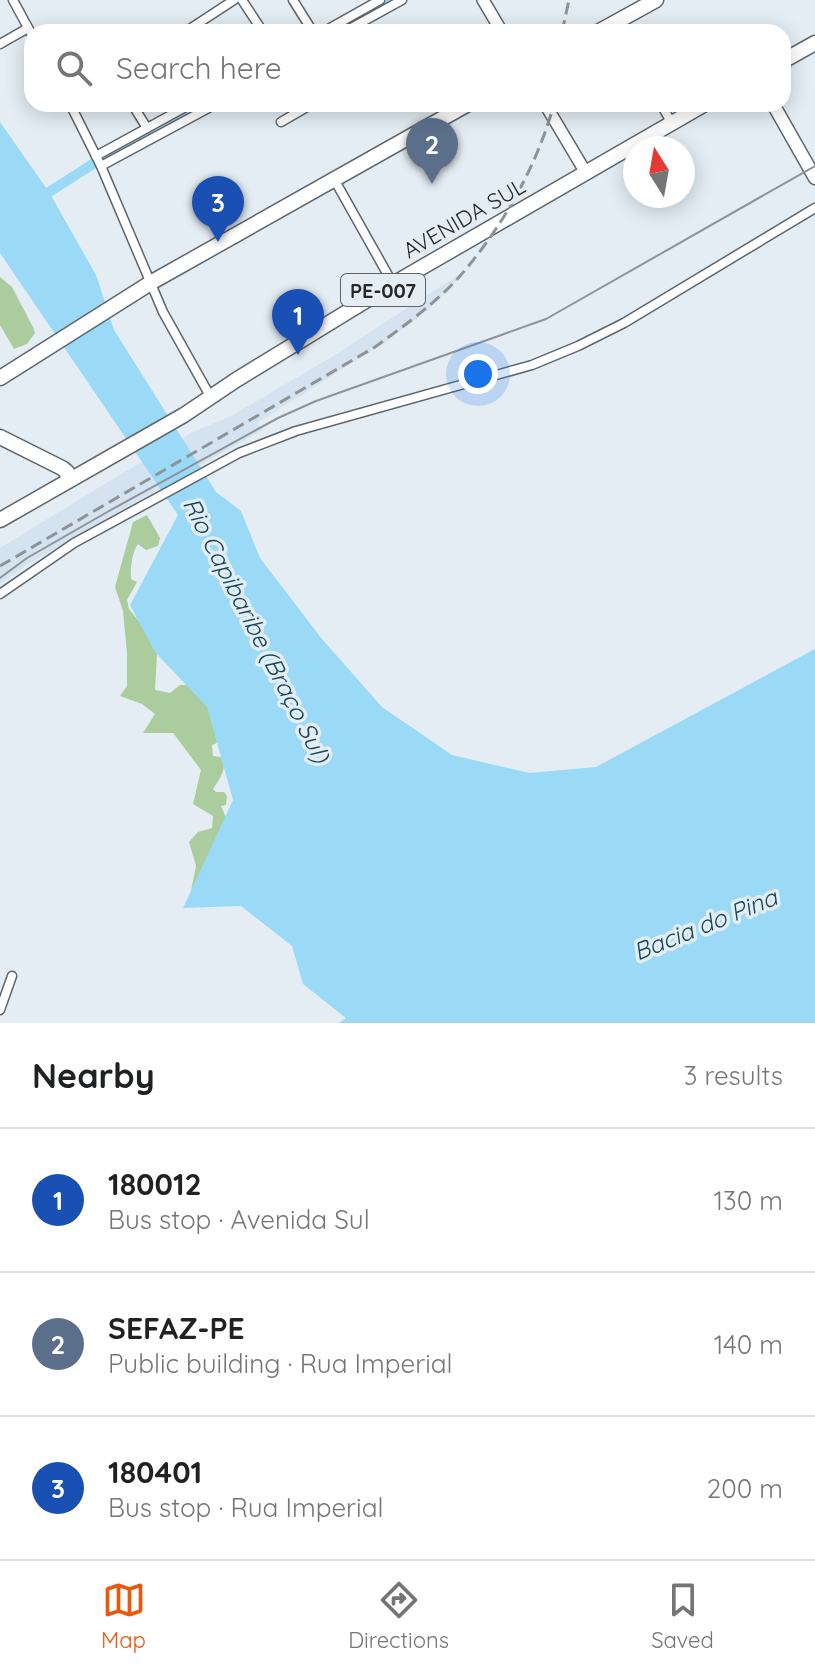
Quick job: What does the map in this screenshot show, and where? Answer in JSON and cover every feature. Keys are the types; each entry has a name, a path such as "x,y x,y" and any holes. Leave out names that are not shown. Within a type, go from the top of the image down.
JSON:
{"highway":[{"path":"622,24 656,0"},
{"path":"791,56 815,43"},
{"path":"0,378 152,282 454,112"},
{"name":"AVENIDA SUL","path":"0,520 184,415 393,284 690,112"},
{"path":"0,437 62,468 67,472 68,481"}],"main road":[{"path":"780,112 815,178"},
{"path":"781,112 815,167"}],"street":[{"path":"13,0 26,24"},
{"path":"204,24 234,0"},
{"path":"242,0 258,24"},
{"path":"293,0 308,24"},
{"path":"335,24 368,3 380,0"},
{"path":"358,24 402,0"},
{"path":"483,0 497,24"},
{"path":"0,44 24,34"},
{"path":"74,112 101,166 163,312 210,396"},
{"path":"137,112 147,128"},
{"path":"96,156 176,112"},
{"path":"101,166 201,112"},
{"path":"281,122 298,112"},
{"path":"550,112 586,173"},
{"path":"665,112 671,122"},
{"path":"334,179 393,284"},
{"path":"0,594 74,543 239,453 296,431 532,365 578,346 624,323 815,208"},
{"path":"0,1010 12,976"}],"shaded area":[{"path":"468,269 427,311 387,341 257,423 262,430 30,563 0,584 0,548 195,431 231,416 330,358"}],"green space":[{"path":"0,277 12,287 35,333 27,344 14,349 0,325"},
{"path":"147,515 160,538 158,546 146,550 138,544 136,547 131,579 137,582 127,600 129,609 161,649 157,654 155,690 170,693 180,685 197,685 209,695 217,743 212,745 213,756 221,757 224,766 213,789 227,796 226,805 221,806 227,820 191,891 196,866 189,842 198,832 212,828 213,816 193,804 201,770 173,733 143,733 155,714 142,704 120,696 127,686 127,653 123,611 115,587 133,522"}],"water":[{"path":"0,122 49,192 96,275 114,330 216,492 241,511 260,558 322,639 382,707 452,755 529,773 596,767 815,649 815,1023 339,1023 346,1018 303,984 292,946 241,906 183,908 233,800 207,707 155,652 130,605 178,515 0,253"}],"waterway":[{"path":"346,24 390,0"},
{"path":"109,155 187,112"},
{"path":"49,192 93,164"}],"tram line":[{"path":"0,578 27,558 278,418 316,401 546,319 815,166"}],"railway":[{"path":"564,24 569,0"},
{"path":"0,566 375,347 430,305 460,276 504,217 528,173 552,112"}],"place":[{"name":"SEFAZ-PE","path":"432,184"},
{"name":"180401","path":"218,242"},
{"name":"180012","path":"298,355"}],"water label":[{"name":"Rio Capibaribe (Braço Sul)","path":"257,630"},
{"name":"Bacia do Pina","path":"705,924"}]}
